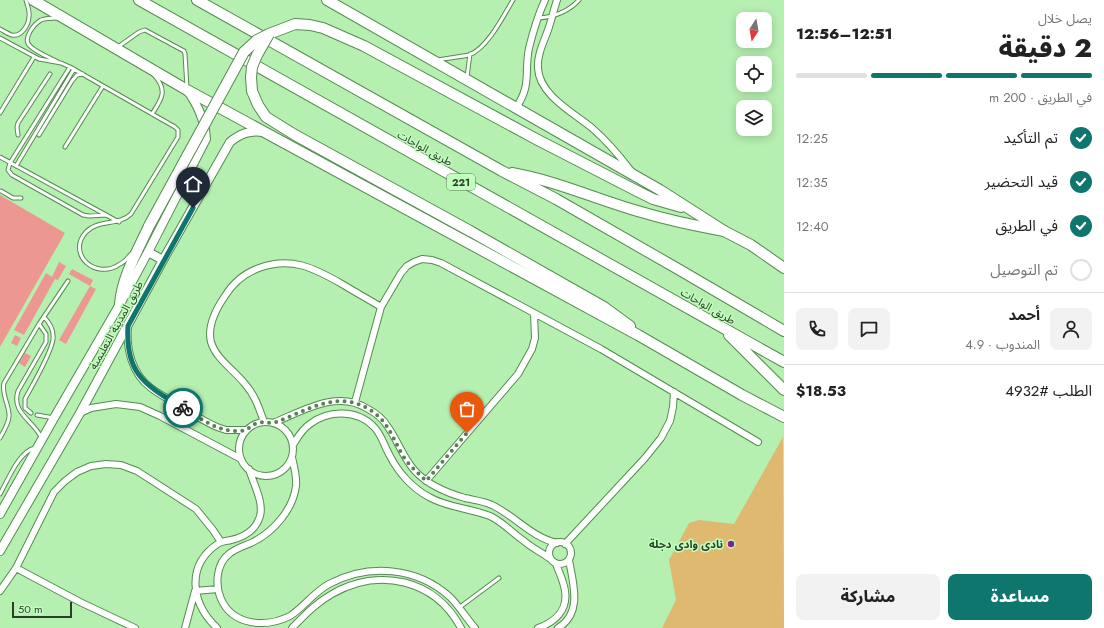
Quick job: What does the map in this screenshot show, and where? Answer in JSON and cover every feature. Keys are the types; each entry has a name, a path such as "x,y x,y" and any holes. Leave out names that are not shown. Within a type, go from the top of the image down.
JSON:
{"main road":[{"path":"33,0 187,90 638,335 742,395 784,417"},
{"name":"طريق الواحات","path":"139,0 784,362"},
{"name":"طريق الواحات","path":"197,0 502,172 556,199 784,332"},
{"path":"328,0 636,176 751,245 784,268"},
{"path":"120,304 124,283 142,242 244,52 257,40 295,24 323,28 364,46 536,139 642,194 692,210"},
{"path":"270,34 257,55 252,67 251,77 252,91 258,105 266,117 295,135 470,231 604,307 632,327 638,335"},
{"path":"502,172 547,182 657,217 724,230"},
{"path":"719,326 784,390"}],"street":[{"path":"516,108 526,88 530,48 538,18 545,0"},
{"path":"557,0 539,56 538,68 543,83 555,100 592,128 614,148 636,176"},
{"name":"طريق المدينة التعليمية","path":"0,514 42,438 120,304 206,139 206,129 203,119 187,90"},
{"name":"طريق المدينة التعليمية","path":"0,551 80,413 163,260 230,142 237,136 246,132 266,132"},
{"path":"148,252 163,260"},
{"path":"355,402 381,307 401,273 407,266 414,262 427,260 441,263 601,349 758,442"},
{"path":"264,422 255,398 245,383 214,350 211,341 210,332 216,310 231,287 255,269 291,263 318,270 381,307"},
{"path":"426,481 518,374 532,349 535,338 534,314"},
{"path":"128,326 127,340 129,353 137,372 150,388 217,427 226,430 246,430"},
{"path":"565,544 645,458 661,438 670,422 674,392"},
{"path":"273,423 325,402 355,402 374,412 388,426 405,459 426,481 449,493 484,502 504,513 535,535 549,541 568,546 571,553 569,560 574,587 574,606 568,619 558,628"},
{"path":"80,413 104,405 128,404 140,407 241,459"},
{"path":"293,445 302,431 317,418 334,414 346,414 365,420 379,433 395,465 406,480 421,492 438,502 477,511 498,520 528,545 556,564 565,590 566,598 564,606 560,614 554,620 538,628"},
{"path":"185,628 195,591 195,579 203,558 220,542 241,537 250,532 260,515 261,505 248,470 241,459 239,450 240,442 246,430 254,424 264,422 273,423 288,433 293,445 292,457 296,471 296,487 287,511 279,521 262,537 228,555 222,562 217,579 218,589 223,603 233,616 252,626 268,625 284,620 297,611 318,591 329,584 351,574 374,570 409,574 430,583 440,589 460,607 475,628"},
{"path":"379,433 388,426"},
{"path":"248,470 259,475 271,475 282,471 292,457"},
{"path":"0,591 16,568 54,492 64,481 77,472 91,466 106,464 121,465 137,471 196,509 213,530 220,542"},
{"path":"498,520 504,513"},
{"path":"549,558 550,548 557,543"},
{"path":"556,564 563,564 569,560"},
{"path":"16,568 80,602 135,628"},
{"path":"341,579 340,584 344,588"},
{"path":"292,628 320,601 344,588 370,581 397,581 410,583 427,591 442,601 454,615 461,628"},
{"path":"195,591 218,589"},
{"path":"195,591 203,612 217,628"}],"lane":[{"path":"0,29 12,35 17,35 22,32 30,17 26,0"},
{"path":"433,60 470,54 483,44 491,35 513,0"},
{"path":"538,18 552,17 580,0"},
{"path":"64,18 48,18 39,21 33,27 27,40 29,46 59,63 83,74 176,128 179,135 134,212 129,217 119,222 96,226 87,231 81,240 80,251 84,261 88,265 98,270 108,270 125,261 142,242"},
{"path":"116,48 144,30 181,48 185,54 187,90"},
{"path":"0,38 43,61 59,63"},
{"path":"467,79 470,54"},
{"path":"0,113 34,57"},
{"path":"141,62 158,80 163,90 162,97 152,114"},
{"path":"70,67 10,163 8,170 10,174 80,213 89,216 106,215"},
{"path":"16,166 74,69"},
{"path":"18,135 18,123 50,74"},
{"path":"39,135 72,81 77,75 83,74"},
{"path":"65,148 103,86"},
{"path":"0,157 119,222"},
{"path":"1,191 13,198 21,198"},
{"path":"0,438 8,424 9,417 3,394 4,383 39,324 68,280"},
{"path":"31,413 25,408 25,398 50,350 53,340 52,329 44,317"},
{"path":"39,324 46,334 46,342 18,391 16,403 21,414 33,425 42,438"},
{"path":"37,415 54,418"},
{"path":"0,494 21,457 28,450 37,447"},
{"path":"460,607 499,578"}],"shaded area":[{"name":"نادى وادى دجلة","path":"783,437 784,628 662,628 676,600 669,560 689,523 699,520 734,524"}],"building":[{"path":"0,195 65,233 0,347"},
{"path":"59,262 66,266 58,280 55,279 24,335 14,330 46,273 52,277"},
{"path":"72,269 93,280 90,286 69,274"},
{"path":"90,286 96,289 66,344 59,340"},
{"path":"15,335 21,338 17,346 11,343"},
{"path":"25,353 31,356 25,367 19,363"}],"way so far":[{"path":"183,408 217,427 236,431 246,430 259,422 273,423 325,402 355,402 374,412 388,426 405,459 426,481 467,433"}],"place":[{"name":"نادى وادى دجلة","path":"731,544"}],"route":[{"path":"183,408 150,388 140,378 133,366 127,340 128,326 193,208"}]}
